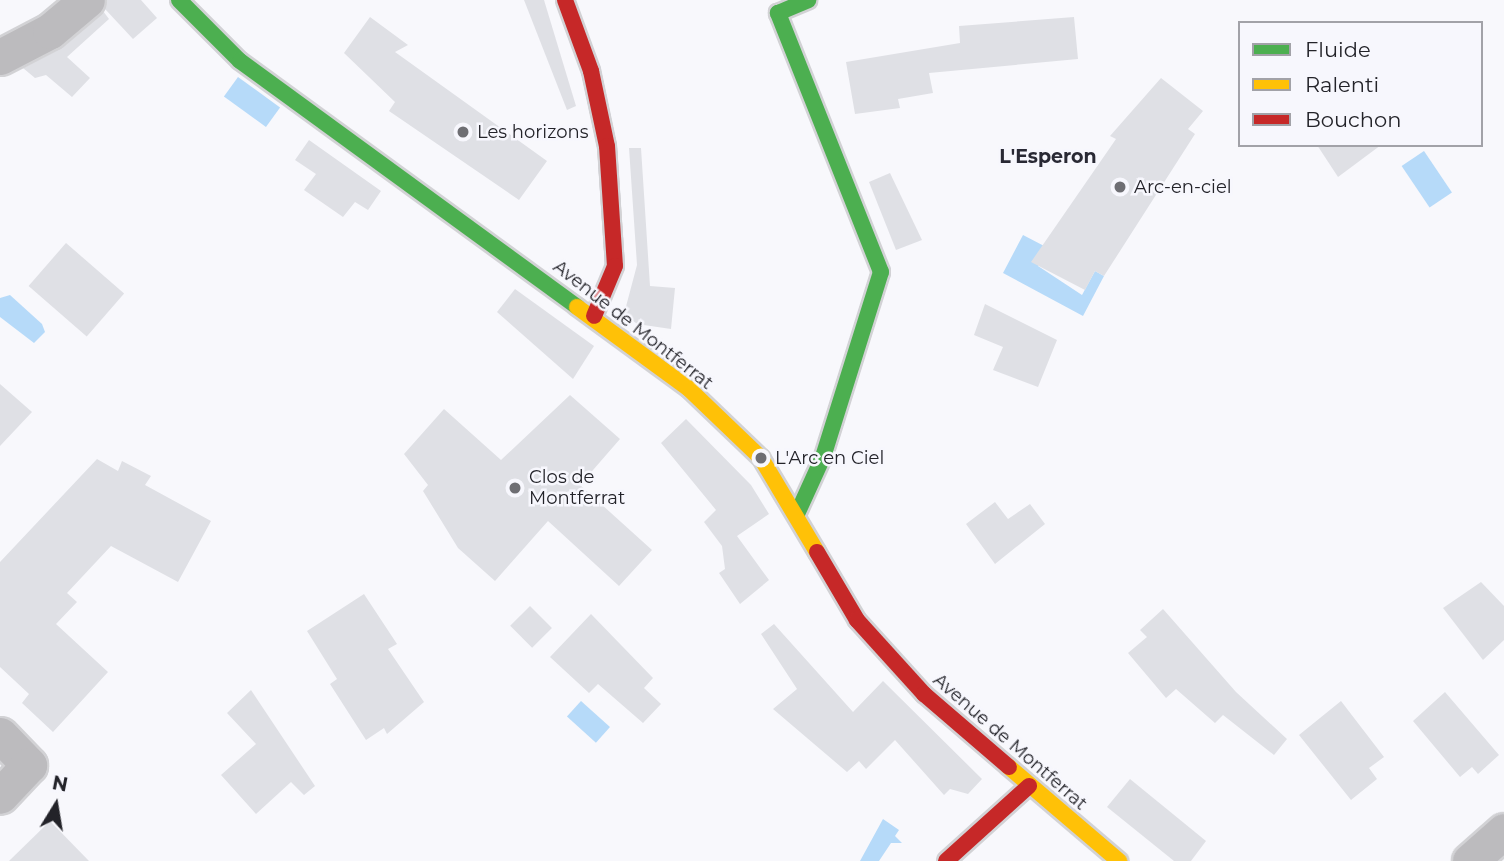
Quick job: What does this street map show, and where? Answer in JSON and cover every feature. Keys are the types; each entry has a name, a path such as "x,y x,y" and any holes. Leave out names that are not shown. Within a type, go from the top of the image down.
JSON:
{"street":[{"path":"0,57 50,31 87,0"},
{"name":"Avenue de Montferrat","path":"179,0 240,61 594,316 689,389 749,446 797,514 857,620 924,694 1119,861"},
{"path":"565,0 591,71 607,146 615,266 594,316"},
{"path":"797,514 823,457 881,272 778,13 808,0"},
{"path":"0,735 29,765 0,796"},
{"path":"946,861 1029,786"},
{"path":"1470,861 1504,831"}],"water":[{"path":"238,77 280,108 266,127 224,96"},
{"path":"1424,151 1452,192 1430,208 1402,166"},
{"path":"1023,235 1048,248 1038,266 1082,295 1095,271 1104,276 1083,316 1003,273"},
{"path":"10,295 42,324 45,332 34,343 0,317 0,298"},
{"path":"581,701 610,727 596,743 567,717"},
{"path":"883,819 899,830 895,836 902,843 891,843 879,861 860,861"}],"building":[{"path":"107,0 141,0 157,18 133,39 105,9"},
{"path":"524,0 544,0 576,106 567,110"},
{"path":"103,11 109,19 67,57 90,78 72,97 46,75 35,78 23,68 63,47"},
{"name":"Les horizons","path":"370,17 408,45 395,52 547,161 519,200 389,111 395,102 344,53"},
{"path":"1074,17 1078,59 929,73 933,93 898,99 900,108 855,114 846,62 960,43 959,26"},
{"name":"Arc-en-ciel","path":"1161,78 1203,111 1188,129 1195,134 1104,276 1095,271 1085,290 1031,262 1116,139 1110,136"},
{"path":"309,140 381,191 368,210 355,202 343,217 304,190 316,174 295,160"},
{"path":"1318,147 1378,147 1338,177"},
{"path":"629,148 641,148 650,286 675,288 671,329 637,324 624,314 637,265"},
{"path":"890,173 922,240 896,250 869,182"},
{"path":"66,243 124,294 87,337 29,286"},
{"path":"515,289 594,346 573,379 497,312"},
{"path":"985,304 1057,340 1038,387 993,370 1003,347 974,335"},
{"path":"0,384 32,412 0,446"},
{"name":"Clos de Montferrat","path":"570,395 620,439 580,485 652,550 619,586 548,521 495,581 458,548 423,491 428,485 404,454 444,409 501,460"},
{"path":"686,419 751,485 769,514 737,536 769,580 740,604 719,573 725,569 722,546 704,522 716,510 661,443"},
{"path":"97,459 118,471 122,461 151,476 145,485 211,521 178,582 111,546 67,593 77,602 56,624 108,672 53,732 22,703 29,694 0,667 0,562"},
{"path":"995,502 1008,519 1030,504 1045,524 995,564 966,524"},
{"path":"1481,582 1504,606 1504,640 1483,660 1443,608"},
{"path":"364,594 397,644 388,649 424,702 387,734 384,728 366,740 330,684 337,679 307,631"},
{"path":"530,606 552,628 532,648 510,626"},
{"path":"1163,609 1236,692 1287,739 1274,755 1223,715 1215,723 1176,689 1166,698 1128,653 1147,637 1140,630"},
{"path":"591,614 653,678 644,688 661,704 643,723 598,684 589,693 550,657"},
{"path":"774,624 853,712 883,681 982,779 968,794 950,789 944,795 895,740 866,769 859,761 847,772 773,709 797,689 761,634"},
{"path":"251,690 315,786 304,795 291,782 256,814 221,775 256,744 227,713"},
{"path":"1445,692 1499,755 1478,774 1472,767 1460,777 1413,721"},
{"path":"1341,701 1384,757 1369,768 1377,779 1351,800 1299,735"},
{"path":"1130,779 1206,841 1191,861 1174,861 1107,807"},
{"path":"50,821 89,861 9,861"}],"traffic: fast":[{"path":"179,0 240,61 577,307"},
{"path":"797,514 823,457 881,272 778,13 808,0"}],"traffic: slow":[{"path":"577,307 689,389 761,458 817,552"},
{"path":"1009,767 1119,861"}],"traffic: jam":[{"path":"565,0 591,71 607,146 615,266 594,316"},
{"path":"817,552 857,620 924,694 1009,767"},
{"path":"946,861 1029,786"}],"place":[{"name":"Les horizons","path":"463,132"},
{"name":"Arc-en-ciel","path":"1120,187"},
{"name":"L'Arc en Ciel","path":"761,458"},
{"name":"Clos de Montferrat","path":"515,488"}],"district":[{"name":"L'Esperon","path":"1048,157"}]}
